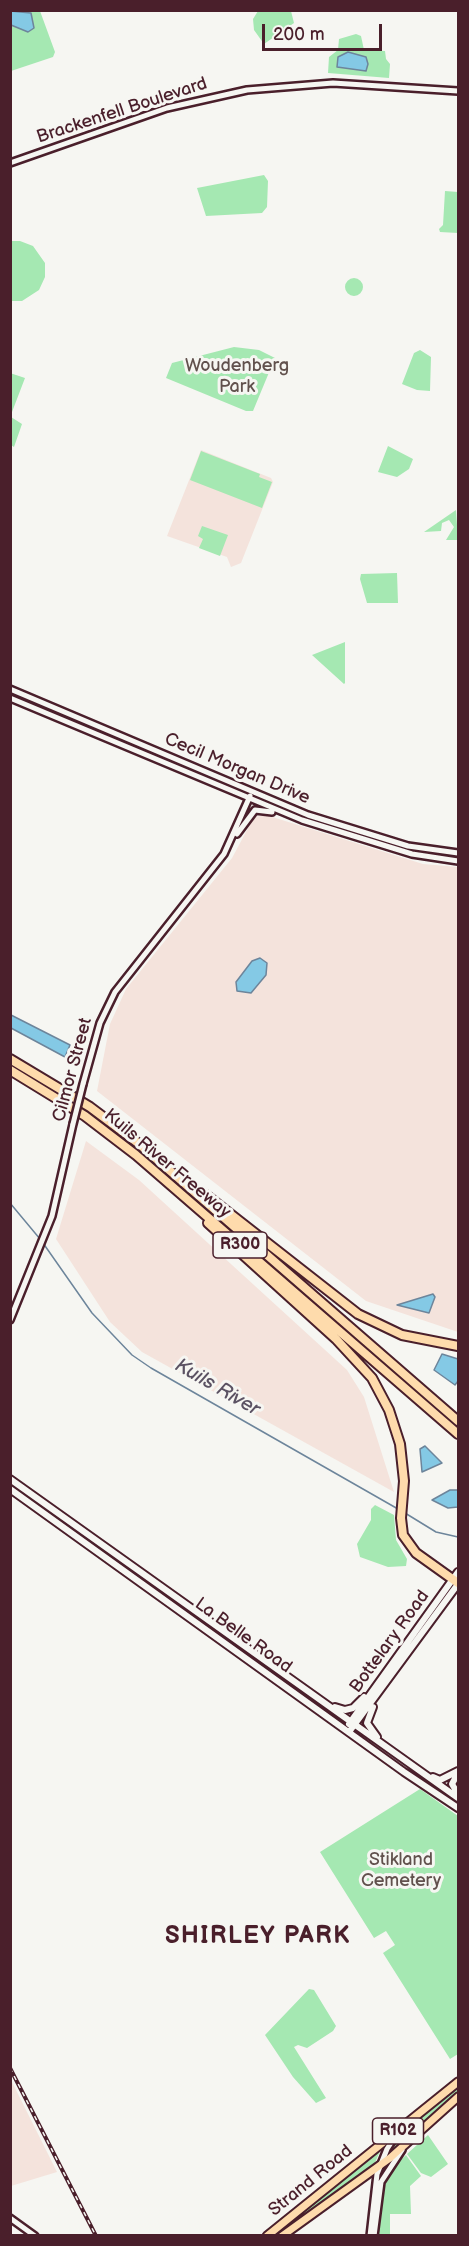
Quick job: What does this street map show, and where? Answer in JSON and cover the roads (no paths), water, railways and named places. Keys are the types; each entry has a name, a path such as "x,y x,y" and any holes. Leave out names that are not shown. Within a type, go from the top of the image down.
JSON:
{"highway":[{"name":"Kuils River Freeway","path":"10,1059 90,1107 168,1169 459,1421"},
{"name":"Kuils River Freeway","path":"10,1070 85,1116 161,1176 459,1434"},
{"path":"168,1169 202,1192 323,1289 358,1314 402,1335 459,1346"},
{"path":"161,1176 177,1196 336,1339 366,1371 382,1395 395,1425 402,1457 402,1530 416,1553 457,1582"}],"main road":[{"name":"La Belle Road","path":"10,1479 384,1746 459,1796"},
{"name":"La Belle Road","path":"10,1489 347,1731 459,1808"},
{"name":"Bottelary Road","path":"347,1731 457,1582 459,1572"},
{"path":"292,1680 337,1708 345,1710 355,1707 382,1683"},
{"path":"382,1683 368,1714 367,1723 384,1746"},
{"path":"424,1774 440,1780 459,1771"},
{"path":"459,1771 452,1784 459,1796"},
{"name":"Strand Road","path":"267,2235 459,2082"},
{"name":"Strand Road","path":"282,2235 380,2166 459,2097"}],"street":[{"name":"Brackenfell Boulevard","path":"10,163 167,108 235,92 333,83 459,91"},
{"name":"Cecil Morgan Drive","path":"10,689 308,815 426,850 459,853"},
{"name":"Cecil Morgan Drive","path":"10,698 279,811 412,854 459,861"},
{"name":"Cilmor Street","path":"10,1320 46,1233 100,1023 116,992 230,843 252,792"},
{"path":"230,843 254,812 260,809 279,811"},
{"path":"372,2235 380,2166 400,2129"},
{"path":"372,2235 382,2178 405,2146"},
{"path":"10,2218 35,2235"}],"water":[{"path":"10,11 31,13 34,28 28,32 11,25"},
{"path":"348,52 366,57 368,64 366,71 337,67 338,57"},
{"path":"260,958 267,963 266,975 251,993 237,991 236,982 252,961"},
{"path":"11,1015 70,1045 65,1057 11,1028"},
{"path":"433,1294 435,1297 429,1313 397,1305"},
{"path":"442,1354 458,1359 458,1381 455,1385 434,1370"},
{"path":"425,1446 442,1463 422,1472 420,1449"},
{"path":"450,1490 458,1490 458,1507 448,1508 432,1500"}],"waterway":[{"name":"Kuils River","path":"10,1203 40,1239"},
{"name":"Kuils River","path":"43,1243 92,1313 132,1355 398,1509"},
{"name":"Kuils River","path":"405,1513 436,1532 458,1537"}],"railway":[{"path":"10,2068 96,2236"}],"district":[{"name":"SHIRLEY PARK","path":"258,1937"}],"park label":[{"name":"Woudenberg Park","path":"237,376"},
{"name":"Stikland Cemetery","path":"401,1870"}]}
